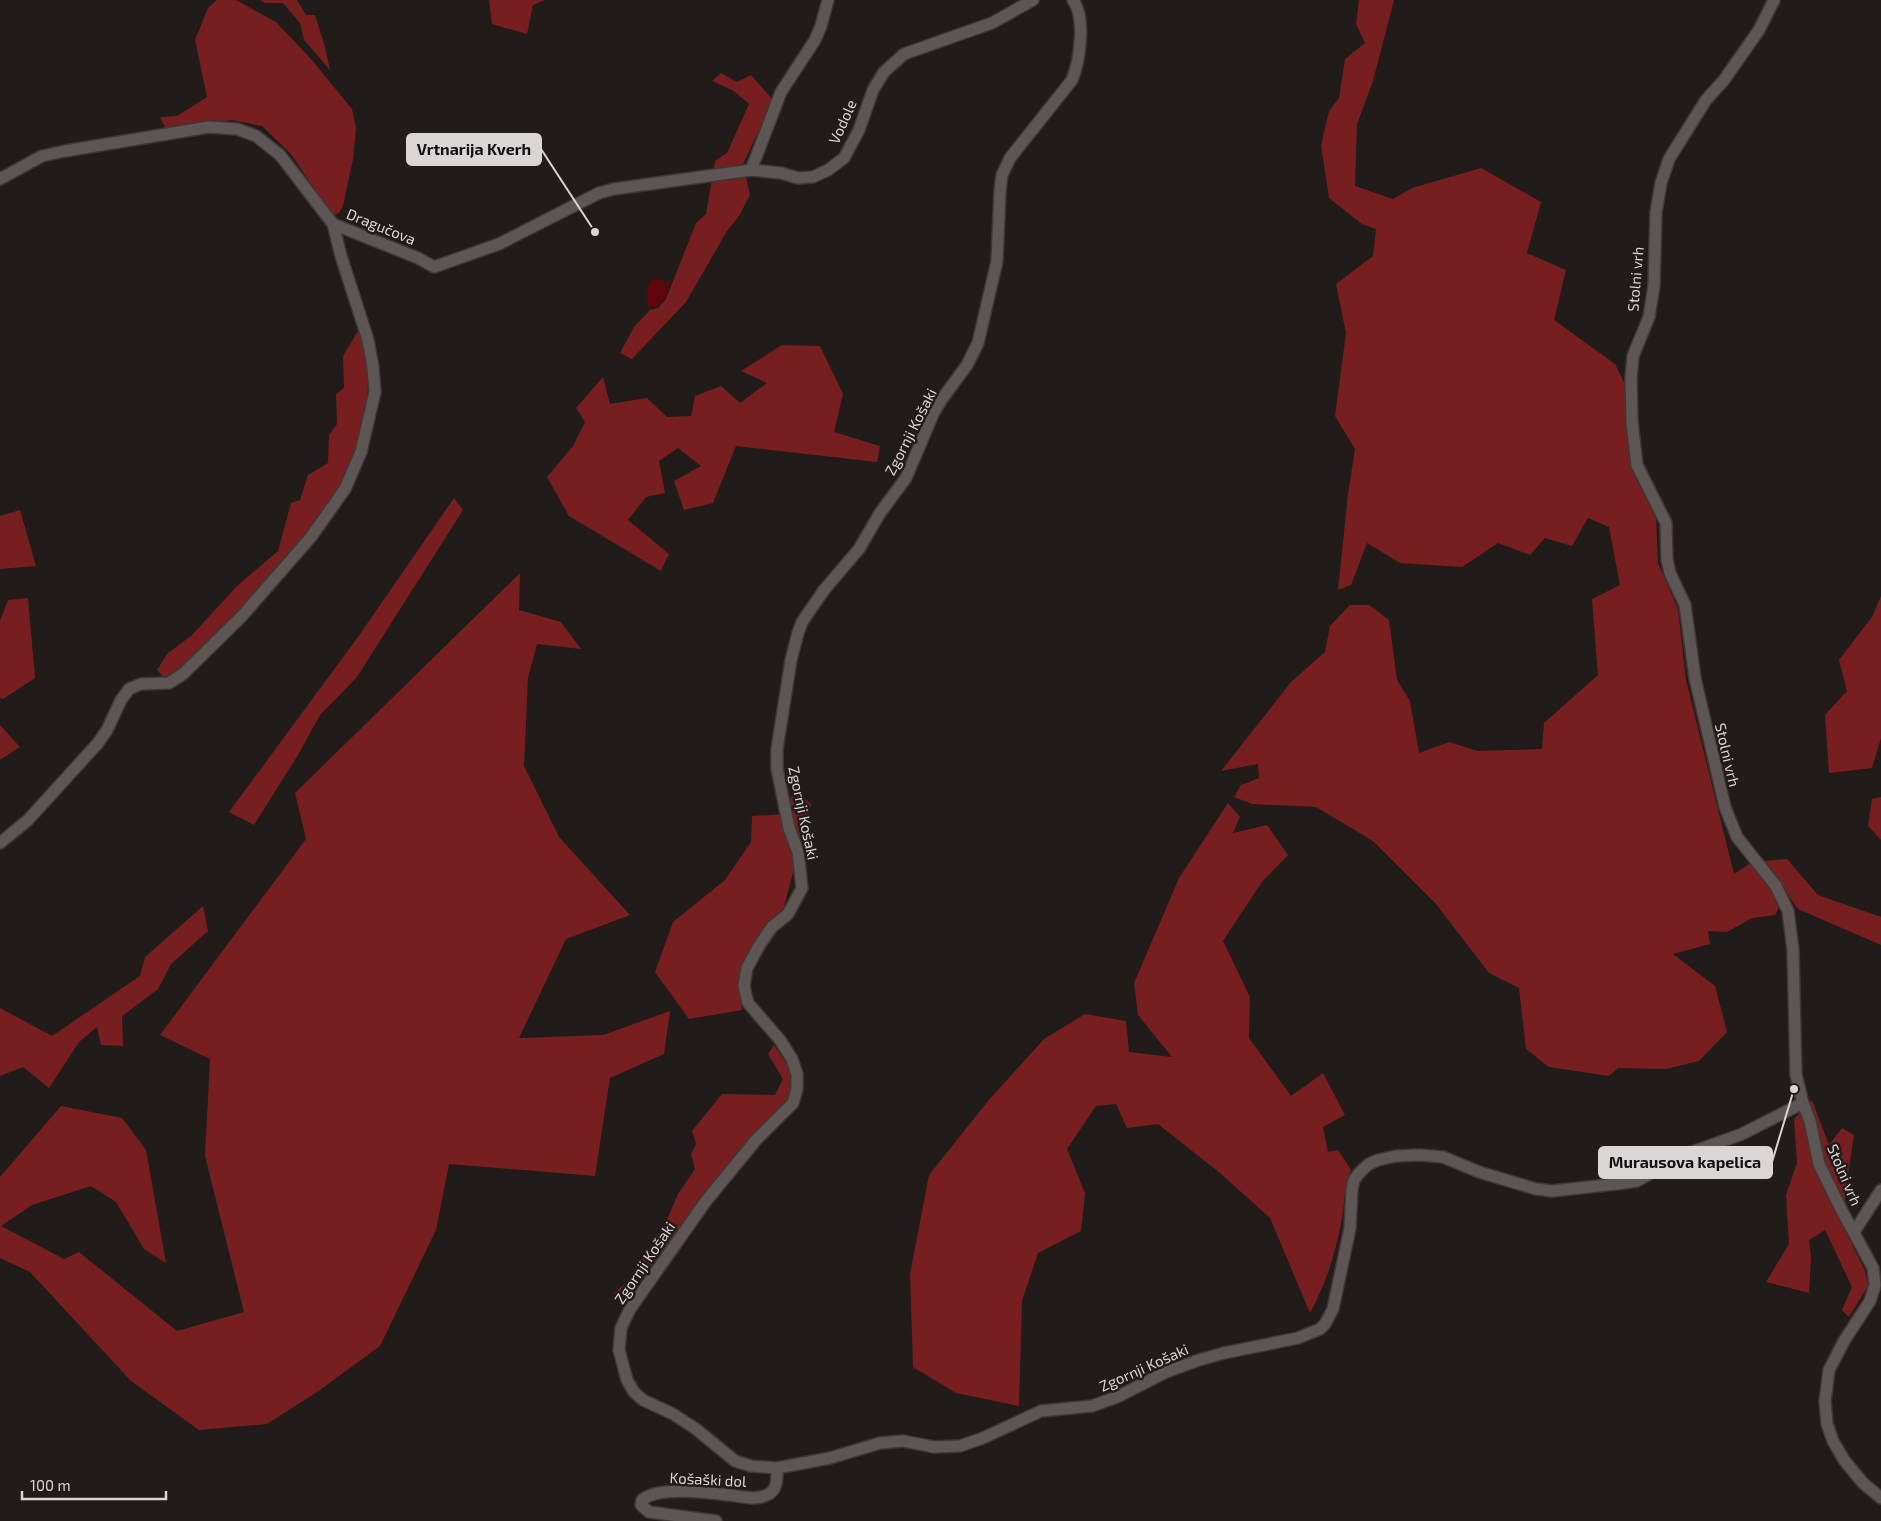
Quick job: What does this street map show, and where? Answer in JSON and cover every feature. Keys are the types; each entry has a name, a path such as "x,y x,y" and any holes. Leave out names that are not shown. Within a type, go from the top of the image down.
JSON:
{"street":[{"path":"751,170 781,92 815,40 828,0"},
{"name":"Vodole","path":"751,170 781,173 798,178 813,177 828,170 844,158 859,130 873,90 892,63 904,54 992,23 1033,0"},
{"name":"Zgornji Košaki","path":"1073,0 1078,7 1080,18 1077,68 1072,80 1062,94 1010,158 1002,175 997,261 978,343 967,365 933,414 906,478 880,513 859,548 824,590 802,622 791,660 777,748 776,769 789,828 798,852 802,888 788,914 772,927 759,946 747,968 744,986 748,1003 780,1040 792,1059 797,1074 797,1089 793,1103 756,1140 706,1201 630,1309 621,1328 619,1350 627,1380 634,1392 642,1400 673,1414 696,1428 735,1461 751,1466 777,1468 830,1458 880,1443 903,1441 934,1447 960,1446 983,1438 1041,1411 1092,1406 1106,1402 1166,1372 1199,1360 1312,1334 1325,1324 1333,1309 1350,1228 1354,1180 1364,1168 1378,1160 1412,1155 1443,1157 1513,1183 1552,1191 1616,1184 1637,1181 1681,1156 1742,1134 1803,1103"},
{"name":"Stolni vrh","path":"1774,0 1759,30 1724,80 1706,100 1669,159 1661,183 1656,212 1654,286 1649,317 1633,356 1631,378 1632,422 1637,465 1666,523 1667,560 1670,574 1685,605 1695,678 1724,807 1737,837 1776,886 1788,911 1792,950 1796,1075 1810,1121 1819,1164 1873,1268 1875,1285 1870,1301 1844,1342 1830,1370 1825,1401 1827,1424 1833,1441 1844,1460 1863,1483 1881,1498"},
{"name":"Dragučova","path":"0,178 42,156 65,150 209,127 237,129 256,136 280,155 333,224 418,258 434,267 499,244 600,193 646,184 751,170"},
{"path":"0,843 28,820 98,743 107,730 121,700 129,690 141,684 169,683 183,674 242,616 311,537 345,489 361,452 374,392 373,367 368,340 341,256 333,224"},
{"path":"1854,1232 1881,1190"},
{"name":"Košaški dol","path":"716,1521 649,1512 641,1506 642,1500 647,1496 662,1493 686,1492 714,1493 751,1498 767,1495 775,1488 778,1478 777,1468"}],"shaded area":[{"path":"217,0 236,0 276,22 311,59 352,109 356,128 353,159 343,206 339,213 331,214 291,154 262,126 231,120 167,131 160,117 177,116 207,97 195,40 208,8"},
{"path":"260,0 297,0 306,15 315,15 330,70 304,40 300,23 283,3 265,3"},
{"path":"489,0 545,0 533,5 527,34 492,24"},
{"path":"1359,0 1394,0 1373,81 1357,124 1355,186 1393,199 1412,188 1481,168 1541,202 1527,253 1566,270 1554,320 1615,364 1627,388 1630,462 1637,481 1656,515 1658,563 1678,609 1686,680 1734,874 1752,862 1772,887 1780,905 1775,915 1752,918 1727,932 1708,931 1710,944 1673,954 1715,986 1727,1032 1699,1061 1666,1069 1618,1068 1609,1076 1549,1067 1526,1049 1519,988 1489,973 1436,904 1373,841 1316,807 1252,804 1234,797 1241,785 1259,778 1258,764 1221,771 1291,682 1325,652 1330,626 1350,605 1369,605 1389,620 1397,680 1410,701 1419,753 1449,742 1478,751 1542,749 1544,723 1598,675 1592,599 1620,585 1609,527 1588,518 1572,546 1545,538 1530,555 1498,543 1462,567 1400,563 1367,543 1351,585 1338,590 1348,494 1355,449 1335,416 1346,333 1336,284 1373,256 1376,229 1362,224 1329,198 1321,146 1329,111 1339,98 1345,59 1365,43 1356,24"},
{"path":"721,73 737,82 751,75 773,100 743,164 750,195 686,302 632,359 620,353 634,327 650,310 658,308 666,299 696,223 706,214 715,161 727,153 749,104 734,91 712,81"},
{"path":"656,279 669,283 668,292 661,303 657,306 649,307 647,289 652,280"},
{"path":"358,331 369,356 367,409 355,452 337,493 262,588 194,658 165,679 157,670 167,654 192,635 237,586 278,551 291,503 300,500 308,475 328,463 329,435 337,424 336,394 344,388 343,356"},
{"path":"782,345 820,346 843,394 834,432 880,446 877,462 736,446 713,503 684,510 674,481 701,466 678,448 659,461 665,493 646,497 628,520 669,554 661,571 569,516 547,477 573,446 585,422 576,408 603,377 610,404 647,398 667,417 691,416 695,396 721,386 740,403 767,383 741,371"},
{"path":"454,498 463,510 357,677 320,715 298,755 254,825 229,812 358,637"},
{"path":"20,510 36,566 0,569 0,516"},
{"path":"520,573 519,610 561,622 581,649 537,644 528,678 524,766 559,837 630,915 566,939 519,1038 603,1035 670,1011 664,1054 610,1078 595,1176 449,1164 436,1230 380,1346 320,1390 267,1424 199,1430 131,1381 30,1272 0,1258 0,1177 61,1106 122,1118 146,1150 166,1263 144,1249 116,1202 91,1186 32,1205 1,1226 64,1259 79,1252 177,1331 244,1312 205,1156 210,1059 160,1035 306,839 295,793"},
{"path":"1881,596 1881,738 1872,768 1829,773 1825,715 1847,691 1839,660 1872,617"},
{"path":"28,598 35,678 3,699 0,698 0,621 8,600"},
{"path":"0,725 20,747 0,760"},
{"path":"793,790 811,804 784,907 754,944 742,967 738,984 742,1010 689,1019 655,972 673,922 725,880 751,842 752,816 787,814"},
{"path":"1881,797 1881,840 1868,826 1872,799"},
{"path":"1228,803 1240,817 1233,833 1267,825 1288,855 1262,882 1223,941 1250,997 1249,1038 1291,1096 1323,1073 1345,1115 1323,1127 1328,1152 1338,1150 1351,1170 1346,1184 1336,1247 1320,1292 1310,1313 1270,1218 1220,1173 1158,1124 1127,1128 1116,1104 1096,1106 1067,1149 1085,1193 1081,1231 1038,1253 1022,1301 1019,1406 956,1393 913,1367 910,1274 929,1175 988,1101 1044,1039 1085,1014 1126,1021 1129,1052 1172,1057 1138,1015 1134,983 1179,878"},
{"path":"1787,859 1818,895 1881,917 1881,945 1798,909 1764,861"},
{"path":"203,906 208,931 171,964 158,989 122,1016 123,1046 101,1045 97,1027 79,1042 49,1088 23,1067 0,1076 0,1008 52,1036 140,976 145,957"},
{"path":"774,1045 789,1067 793,1089 788,1103 777,1111 713,1183 622,1308 614,1293 626,1283 666,1222 678,1194 695,1169 691,1154 696,1144 692,1131 722,1094 775,1095 783,1079 768,1054"},
{"path":"1812,1100 1829,1145 1842,1128 1854,1135 1845,1194 1845,1230 1865,1271 1868,1286 1849,1317 1842,1310 1852,1287 1825,1230 1809,1240 1811,1257 1809,1293 1766,1282 1789,1244 1786,1195 1797,1163 1794,1119"}],"place":[{"name":"Vrtnarija Kverh","path":"595,232"},
{"name":"Murausova kapelica","path":"1794,1089"}]}
